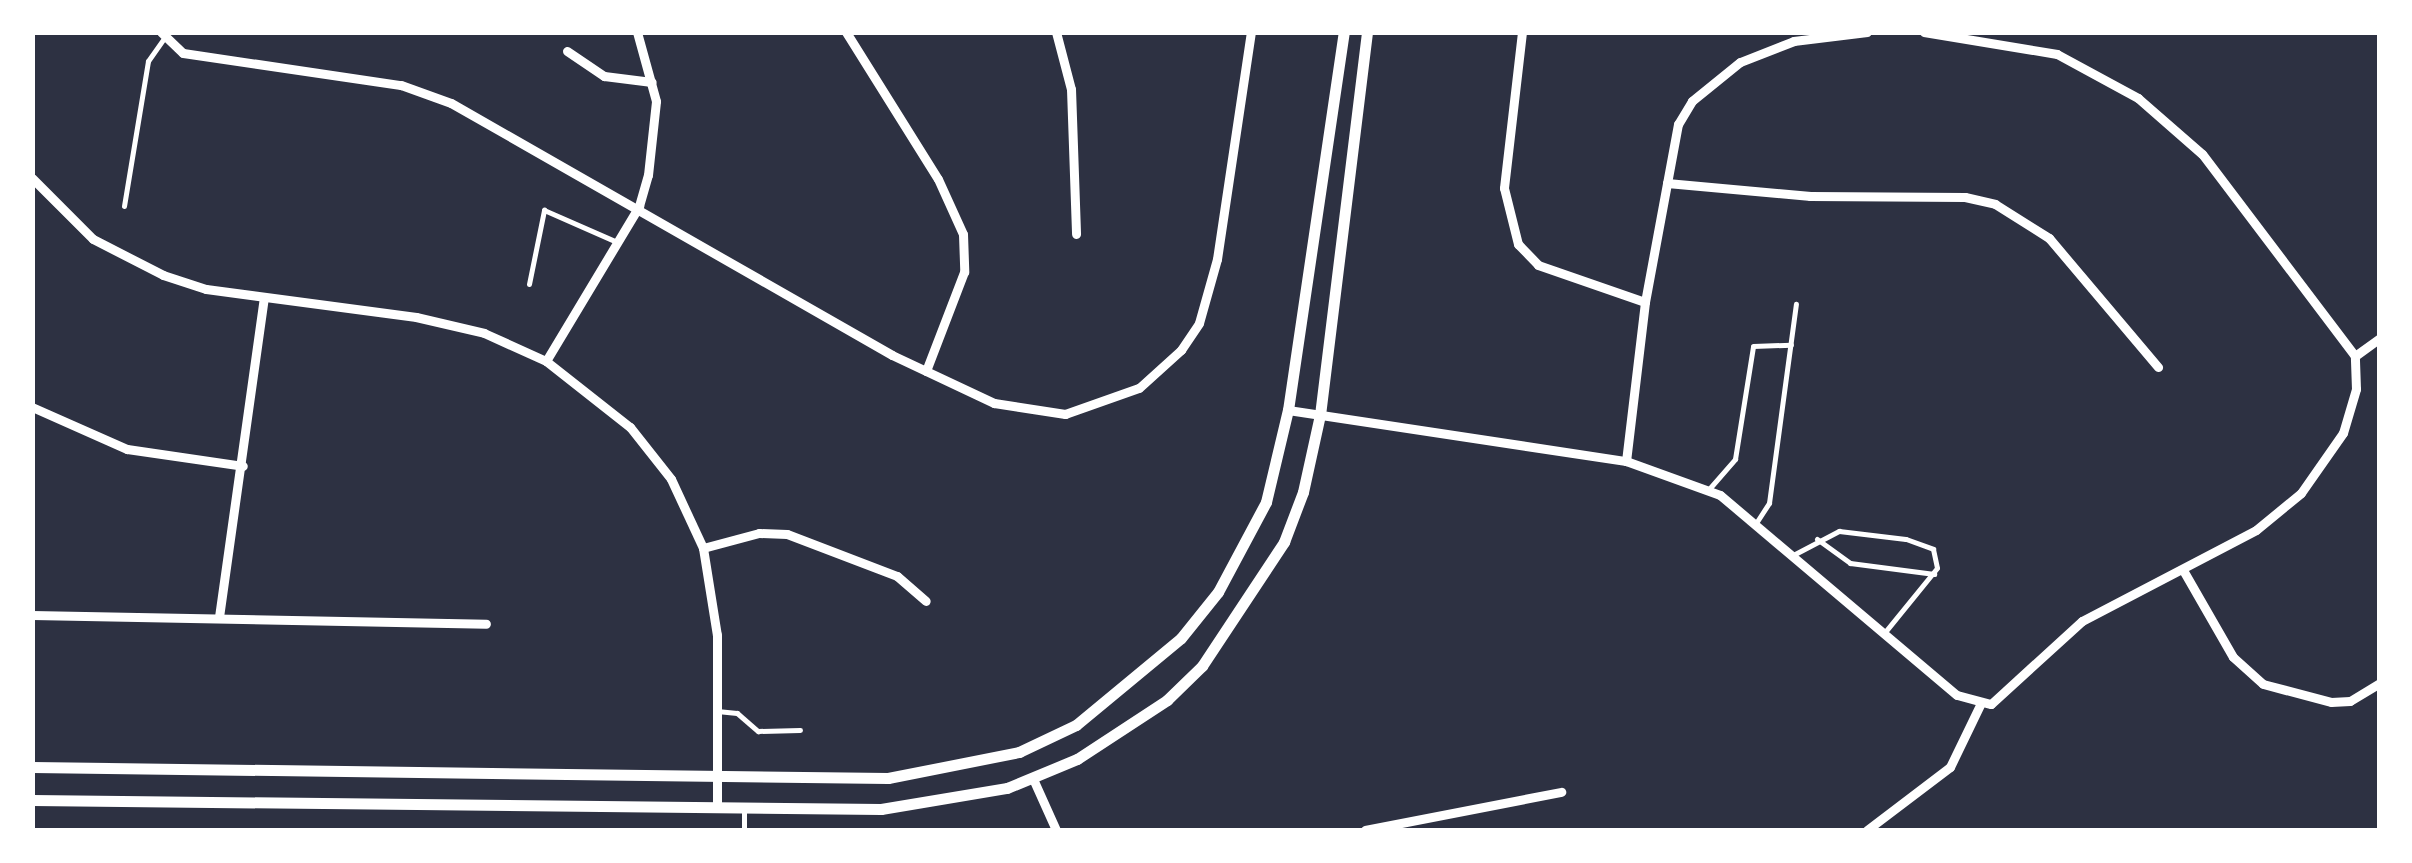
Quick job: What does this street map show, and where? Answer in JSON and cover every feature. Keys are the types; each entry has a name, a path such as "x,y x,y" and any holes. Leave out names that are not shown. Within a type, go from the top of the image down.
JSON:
{"street":[{"path":"546,361 639,206 656,126 652,82 637,32"},
{"path":"846,32 938,179 963,234 964,272 926,371"},
{"path":"1056,32 1071,90 1076,234"},
{"path":"163,35 184,53 424,92 639,206 926,371 994,402 1065,414 1139,388 1181,350 1199,323 1216,259 1251,32"},
{"path":"32,767 717,776 928,774 1019,752 1076,724 1150,670 1218,592 1266,502 1288,410 1344,32"},
{"path":"32,800 744,808 918,806 1034,781 1167,700 1232,626 1284,542 1320,415 1367,32"},
{"path":"1522,32 1504,188 1518,244 1538,266 1645,302"},
{"path":"1626,462 1645,302 1678,124 1716,77 1794,41 1866,32"},
{"path":"1868,830 1950,767 1980,705 2010,692 2082,621 2256,530 2326,462 2353,406 2356,356 2202,154 2138,98 2057,54 1924,32"},
{"path":"567,51 604,76 652,82"},
{"path":"32,178 60,211 125,260 206,288 457,325 546,361 607,406 650,450 703,548 717,634 718,807"},
{"path":"1666,182 1810,196 1965,197 1995,204 2049,238 2158,367"},
{"path":"219,617 264,297"},
{"path":"2356,356 2380,338"},
{"path":"32,407 127,449 243,466"},
{"path":"1288,410 1626,462 1709,489 1795,554 1957,694 1980,705"},
{"path":"703,548 759,534 787,534 897,576 926,600"},
{"path":"2183,570 2233,658 2263,684 2331,702 2350,700 2380,684"},
{"path":"32,616 486,624"},
{"path":"1034,781 1056,830"},
{"path":"1365,830 1561,792"}],"lane":[{"path":"124,206 148,61 163,35"},
{"path":"528,284 544,210 617,242"},
{"path":"1756,522 1769,503 1796,304"},
{"path":"1709,489 1735,459 1754,346 1791,345"},
{"path":"1795,554 1817,539 1839,532 1920,542 1937,554 1934,574 1885,632"},
{"path":"1817,539 1850,563 1934,574"},
{"path":"717,712 737,714 758,731 800,730"},
{"path":"744,808 744,830"}]}
